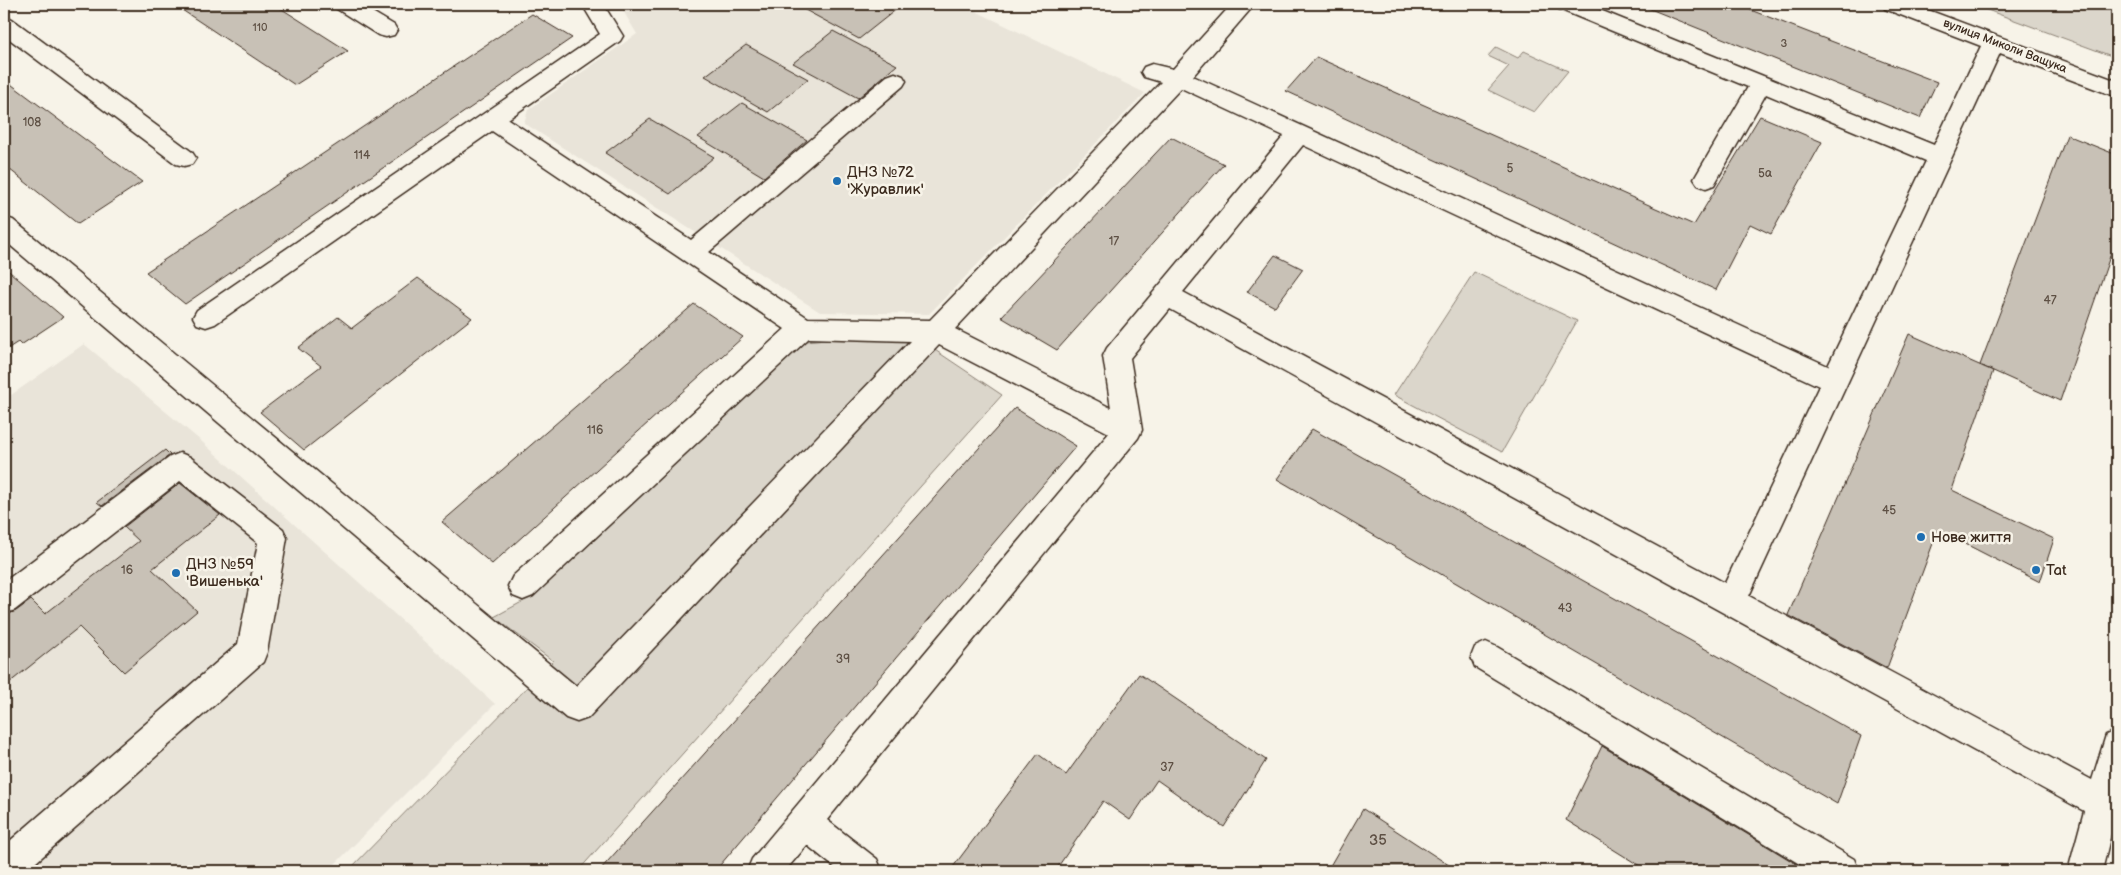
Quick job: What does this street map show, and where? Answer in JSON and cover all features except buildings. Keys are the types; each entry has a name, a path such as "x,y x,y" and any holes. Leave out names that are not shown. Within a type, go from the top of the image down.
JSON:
{"street":[{"path":"344,4 386,30"},
{"path":"206,317 612,36 593,4"},
{"path":"1566,4 1940,157"},
{"name":"вулиця Миколи Ващука","path":"1892,4 2117,89"},
{"path":"5,229 577,707 1178,78 1234,7"},
{"path":"4,24 184,158"},
{"path":"1731,602 1994,42"},
{"path":"1152,72 1178,78 1300,133 1835,382"},
{"path":"692,253 895,81"},
{"path":"1706,179 1761,83"},
{"path":"491,119 803,328 936,331 1128,430"},
{"path":"764,871 1128,430 1116,356 1300,133"},
{"path":"1166,295 2102,803"},
{"path":"523,586 803,328"},
{"path":"4,600 180,465 273,538 252,652 4,868"},
{"path":"1486,657 1842,871"},
{"path":"2085,871 2117,746"},
{"path":"804,822 865,871"}],"shaded area":[{"name":"ДНЗ №72 'Журавлик'","path":"619,4 961,4 1145,93 929,314 820,312 524,123 528,110 637,34"},
{"path":"1971,4 2117,4 2117,58"},
{"path":"1496,47 1518,58 1524,51 1568,71 1534,112 1488,90 1509,66 1488,56"},
{"path":"1474,272 1577,321 1502,452 1394,395"},
{"path":"905,330 1002,395 578,871 348,871 553,661 494,617 531,597 807,341"},
{"name":"ДНЗ №59 'Вишенька'","path":"84,344 201,441 495,704 328,871 4,871 4,400"}],"place":[{"name":"ДНЗ №72 'Журавлик'","path":"837,181"},
{"name":"Нове життя","path":"1921,537"},
{"name":"Tat","path":"2036,570"},
{"name":"ДНЗ №59 'Вишенька'","path":"176,573"}]}
